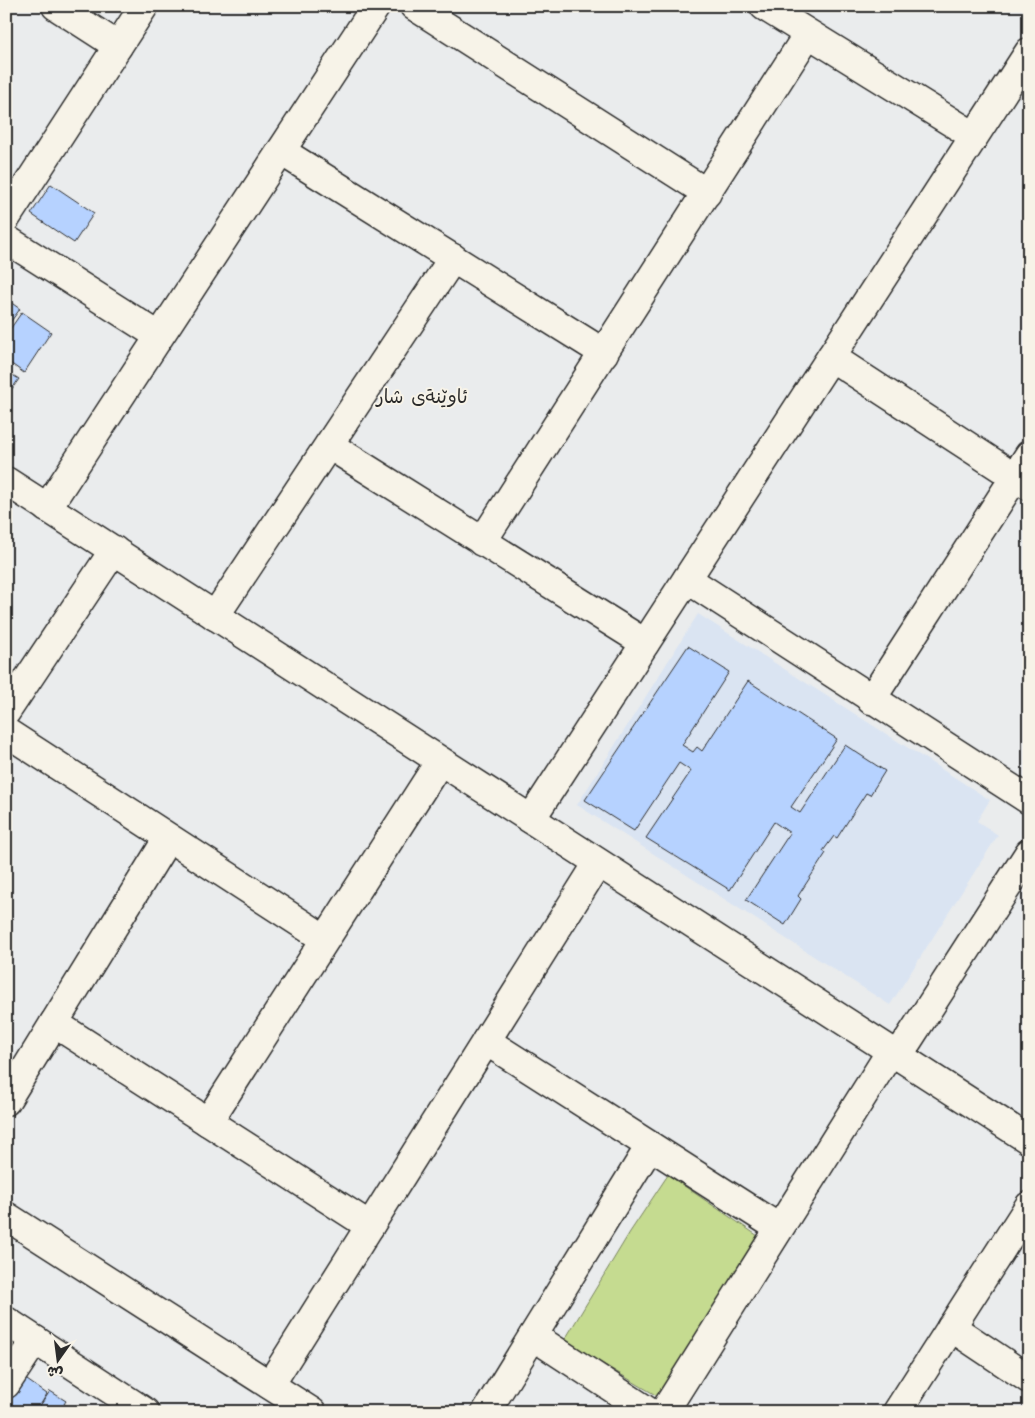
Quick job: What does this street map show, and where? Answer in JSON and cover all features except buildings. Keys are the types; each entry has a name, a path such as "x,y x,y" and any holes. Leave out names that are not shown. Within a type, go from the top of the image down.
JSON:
{"street":[{"path":"56,6 118,46"},
{"path":"6,218 144,6"},
{"path":"47,508 376,6"},
{"path":"414,6 707,193"},
{"path":"764,6 974,136"},
{"path":"482,542 808,34"},
{"path":"531,819 1029,52"},
{"path":"281,150 604,354"},
{"path":"6,239 159,336"},
{"path":"215,616 453,258"},
{"path":"831,356 1024,473 871,700"},
{"path":"329,445 645,643"},
{"path":"6,481 1029,1140"},
{"path":"6,712 114,550"},
{"path":"687,579 871,700 1029,800"},
{"path":"6,732 325,939"},
{"path":"208,1122 440,761"},
{"path":"6,1101 168,838"},
{"path":"664,1412 779,1228 1029,853"},
{"path":"270,1384 598,863"},
{"path":"54,1023 370,1226"},
{"path":"486,1042 779,1228"},
{"path":"486,1412 650,1146"},
{"path":"897,1412 1029,1206"},
{"path":"6,1216 312,1412"},
{"path":"6,1321 145,1412"},
{"path":"951,1327 1029,1379"},
{"path":"533,1336 649,1412"},
{"path":"6,1384 35,1340"}],"shaded area":[{"path":"698,614 990,800 977,821 998,835 890,1005 577,805"}],"green space":[{"path":"668,1175 761,1238 659,1397 564,1341 630,1232"}],"district":[{"name":"ئاوێنةی شار","path":"422,396"}]}
